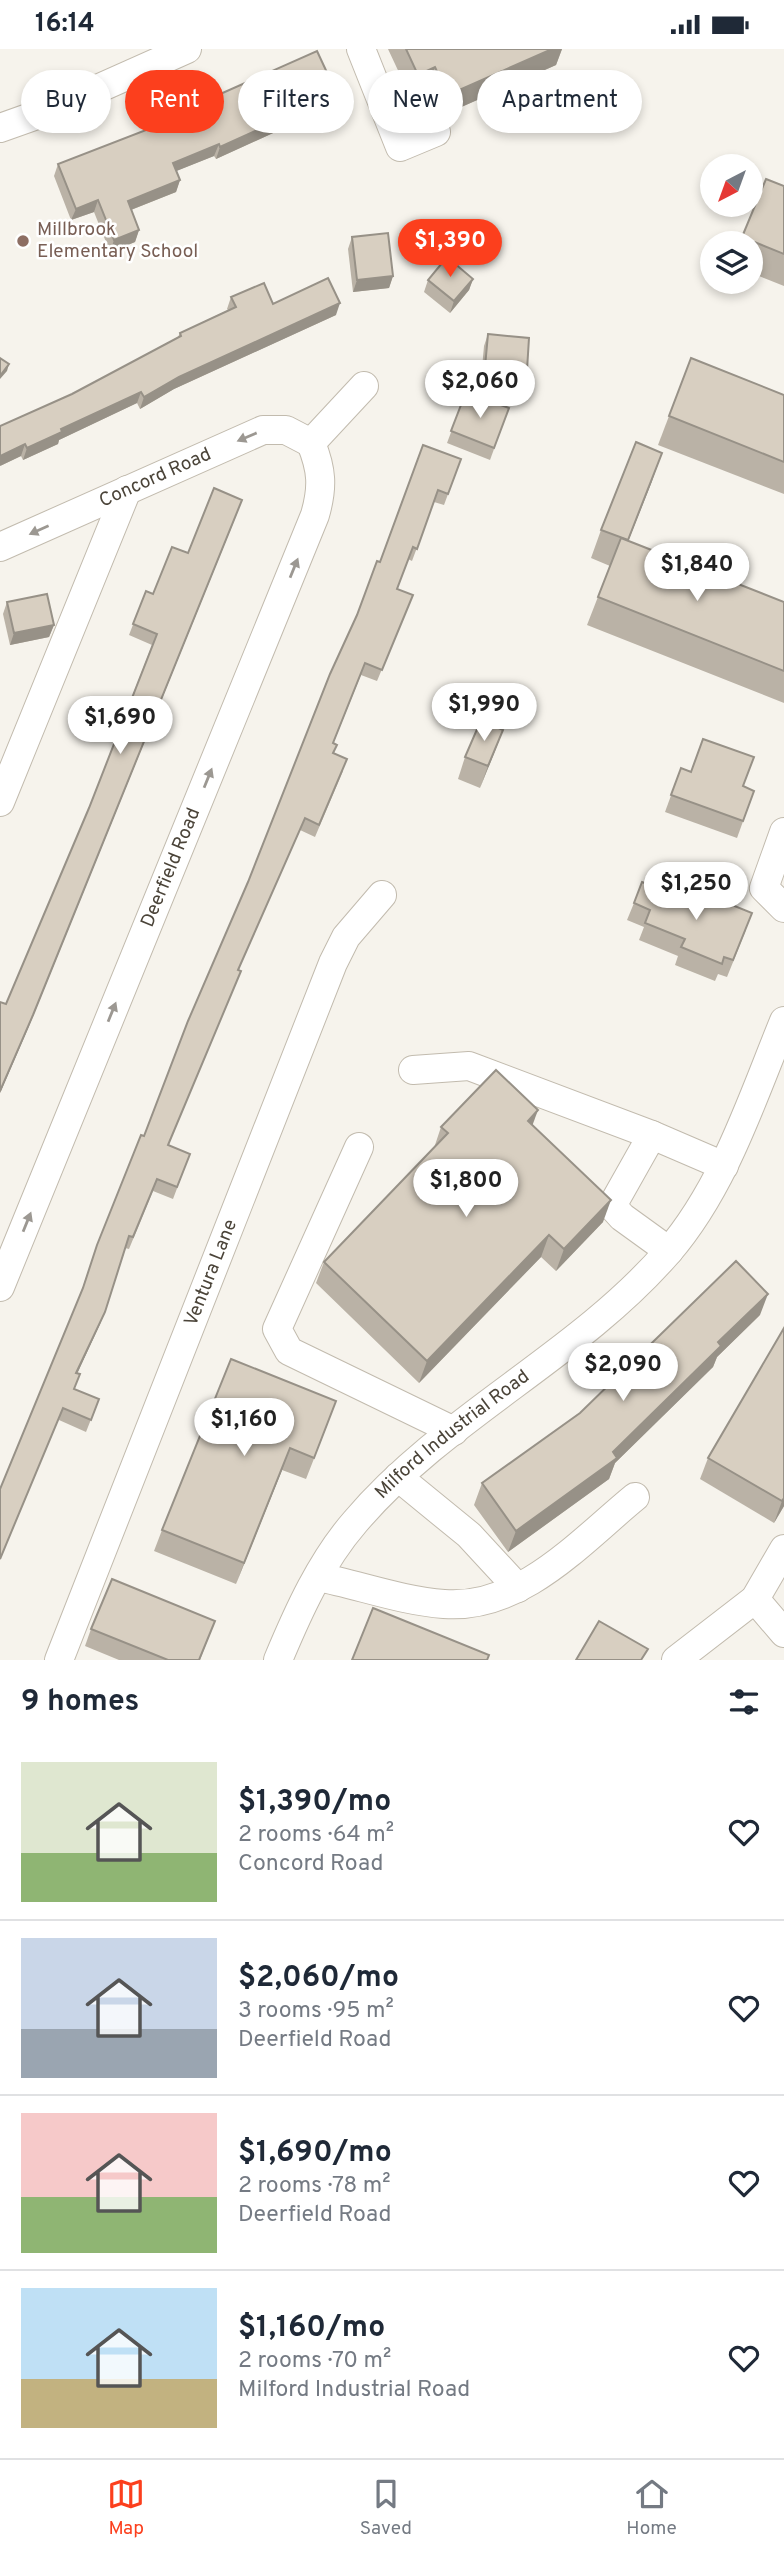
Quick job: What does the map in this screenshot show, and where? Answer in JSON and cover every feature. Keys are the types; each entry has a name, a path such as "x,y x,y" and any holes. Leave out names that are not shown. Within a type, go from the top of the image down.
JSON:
{"street":[{"path":"0,128 48,111 187,49"},
{"path":"361,49 369,70"},
{"path":"394,133 400,147 434,133"},
{"path":"311,443 364,386"},
{"name":"Concord Road","path":"0,547 263,430 286,430 311,443"},
{"name":"Deerfield Road","path":"0,1286 315,515 321,494 321,468 311,443"},
{"path":"0,802 127,490"},
{"path":"784,832 764,888 784,908"},
{"name":"Ventura Lane","path":"59,1660 333,963 346,937 382,895"},
{"name":"Milford Industrial Road","path":"278,1660 318,1577 354,1523 398,1477 454,1430 563,1351 622,1301 669,1251 723,1166 784,1021"},
{"path":"413,1070 469,1066 652,1135 723,1166"},
{"path":"652,1135 612,1206 622,1217 669,1251"},
{"path":"359,1147 277,1329 289,1351 454,1430"},
{"path":"398,1477 469,1535 518,1588"},
{"path":"318,1577 443,1604 476,1604 534,1580 635,1497"},
{"path":"676,1660 755,1599 784,1549"},
{"path":"755,1599 784,1633"}],"building":[{"path":"406,49 552,49 505,70 477,70 477,82 463,88 463,70 436,70 435,67 416,70"},
{"path":"317,51 326,70 274,70"},
{"path":"238,86 238,133 251,133 173,163 180,180 128,201 139,230 114,240 98,200 76,209 58,164 138,133 224,133 224,92"},
{"path":"766,179 784,186 784,254 763,246 763,231 744,231 750,217 763,217 763,186"},
{"path":"388,233 393,276 357,280 352,237"},
{"path":"447,257 473,279 454,301 428,280"},
{"path":"328,278 340,303 179,377 144,397 141,392 27,448 25,444 0,456 0,426 72,394 181,336 180,333 236,307 231,297 264,283 273,304"},
{"path":"488,334 529,338 527,370 485,367"},
{"path":"0,358 9,364 0,376"},
{"path":"691,358 784,395 784,462 669,416"},
{"path":"466,392 509,408 494,448 451,431"},
{"path":"636,442 662,453 628,540 601,530"},
{"path":"423,445 461,459 448,494 438,490 417,549 413,547 397,589 413,595 382,670 365,663 333,743 337,745 333,753 347,759 319,825 305,818 238,970 241,971 168,1145 190,1154 177,1187 157,1179 133,1237 129,1236 105,1312 76,1373 80,1374 74,1389 99,1399 91,1420 63,1408 0,1559 0,1489 83,1288 97,1245 141,1135 144,1136 188,1021 248,882 377,561 380,562"},
{"path":"214,488 242,500 0,1091 0,1002 6,1004 89,808 157,634 133,624 146,591 153,594 172,547 188,553"},
{"path":"621,538 784,602 784,671 598,597"},
{"path":"47,594 54,625 14,633 7,602"},
{"path":"481,720 503,730 488,766 465,757"},
{"path":"703,739 754,757 743,786 754,791 743,821 671,795 681,768 691,772"},
{"path":"642,882 701,905 705,894 752,913 733,960 724,957 722,964 681,947 685,939 645,923 650,910 634,903"},
{"path":"496,1070 538,1110 528,1121 611,1200 564,1249 549,1235 427,1361 324,1262 448,1133 441,1127"},
{"path":"736,1261 768,1294 718,1342 721,1346 613,1452 617,1458 516,1531 482,1483 580,1413"},
{"path":"784,1328 784,1498 782,1501 708,1458"},
{"path":"231,1359 336,1401 314,1458 290,1448 244,1563 162,1530"},
{"path":"112,1579 215,1621 199,1660 168,1660 91,1629"},
{"path":"373,1608 489,1655 487,1660 352,1660"},
{"path":"599,1621 648,1649 641,1660 576,1660"}],"place":[{"name":"Millbrook Elementary School","path":"23,241"}]}
